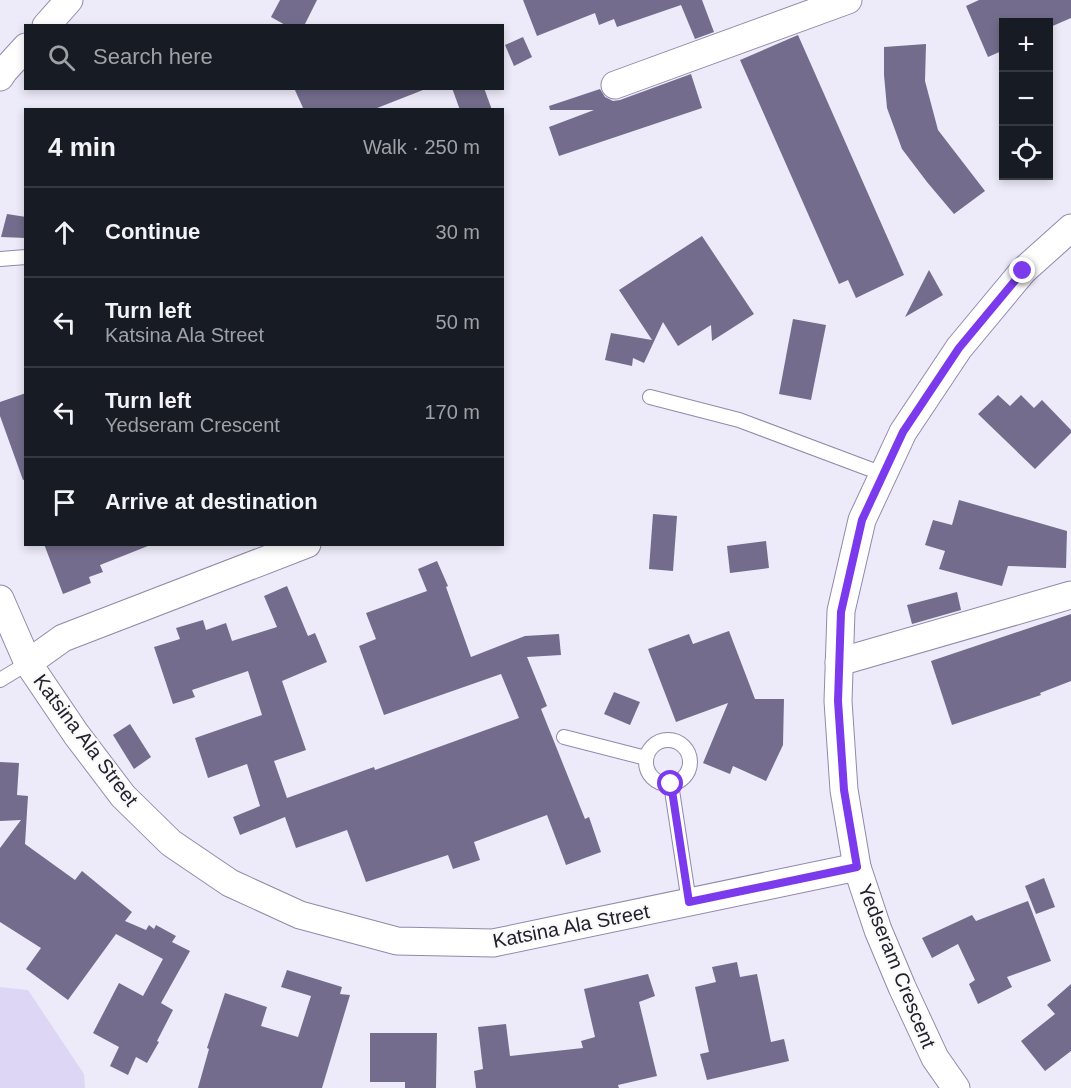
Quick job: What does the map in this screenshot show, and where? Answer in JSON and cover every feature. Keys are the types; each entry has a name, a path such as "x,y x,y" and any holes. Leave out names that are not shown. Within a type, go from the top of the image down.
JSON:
{"street":[{"path":"48,24 69,0"},
{"path":"615,85 848,0"},
{"path":"0,77 24,49"},
{"name":"Yedseram Crescent","path":"956,1088 935,1058 902,987 878,930 857,867 844,790 838,701 841,612 862,520 903,432 959,348 1023,271 1071,228"},
{"path":"28,663 63,638 302,546"},
{"path":"839,662 1071,595"},
{"name":"Katsina Ala Street","path":"0,599 28,663 76,734 123,796 171,843 230,883 300,915 397,941 493,943 857,867"}],"lane":[{"path":"0,259 24,257"},
{"path":"650,397 739,420 883,474"},
{"path":"0,680 28,663"},
{"path":"564,737 646,758"},
{"path":"670,739 682,744 689,755 689,767 683,778 671,784 659,782 649,774 645,762 648,750 658,742 670,739"},
{"path":"671,784 689,902"}],"shaded area":[{"path":"0,987 28,990 84,1074 85,1088 0,1088"}],"building":[{"path":"280,0 317,0 305,24 283,24 271,17"},
{"path":"523,0 702,0 714,32 695,39 681,5 617,27 614,19 599,25 595,13 537,36"},
{"path":"979,0 1071,0 1071,18 1053,26 1053,18 999,18 999,52 988,57 966,6"},
{"path":"798,35 904,275 856,298 848,280 839,284 740,60"},
{"path":"523,37 532,57 514,66 505,45"},
{"path":"926,44 925,81 938,130 985,191 954,214 902,149 887,108 884,47"},
{"path":"691,74 702,108 559,156 549,127 594,110 550,110 549,106 600,89 605,97 613,101 620,100"},
{"path":"295,90 423,90 377,108 303,108"},
{"path":"453,90 485,90 491,108 459,108"},
{"path":"7,214 24,217 24,238 1,237"},
{"path":"702,236 754,314 712,341 711,325 678,346 663,322 644,363 633,358 632,366 605,360 611,333 652,340 619,290"},
{"path":"929,270 943,295 905,317"},
{"path":"793,319 826,325 811,400 779,394"},
{"path":"24,394 23,480 0,416 0,402"},
{"path":"998,395 1010,406 1021,395 1034,408 1042,400 1071,430 1071,433 1035,469 978,414"},
{"path":"959,500 1067,531 1066,568 1008,566 1002,586 939,569 945,551 925,545 933,520 952,525"},
{"path":"653,514 677,516 673,571 649,569"},
{"path":"766,541 769,568 730,573 727,546"},
{"path":"45,546 148,546 100,565 103,572 89,577 91,583 63,594"},
{"path":"437,561 448,586 446,587 471,657 525,636 559,634 561,655 527,657 547,706 541,709 585,819 589,817 601,852 566,865 547,815 474,842 480,860 453,869 448,855 366,882 347,830 296,848 285,817 240,835 233,817 260,806 247,764 208,778 195,738 262,715 248,671 192,690 195,697 173,704 154,647 180,639 176,628 203,620 206,630 226,623 232,641 277,627 264,596 287,586 308,636 315,633 327,662 282,681 306,750 274,761 287,798 374,767 375,770 519,718 501,674 384,715 359,646 376,639 366,613 427,591 418,569"},
{"path":"957,592 961,610 912,624 907,605"},
{"path":"1071,614 1071,681 1040,693 1041,695 952,725 931,661"},
{"path":"729,631 755,699 784,699 783,745 766,781 733,766 730,774 703,763 728,703 676,722 648,649 689,634 693,644"},
{"path":"614,692 640,702 630,725 604,714"},
{"path":"130,724 151,757 134,769 113,735"},
{"path":"0,762 19,763 17,795 28,796 25,844 75,880 82,871 132,912 125,921 146,930 149,925 154,929 156,925 176,936 172,942 190,951 161,1003 173,1010 157,1041 159,1042 147,1063 136,1057 128,1075 110,1066 119,1047 93,1033 119,983 143,996 163,959 116,934 68,1000 26,969 41,948 0,922 0,848 21,820 0,821"},
{"path":"1044,878 1055,907 1036,914 1025,886"},
{"path":"1028,901 1051,961 1007,977 1012,987 978,1004 969,984 975,980 958,944 932,958 922,938 972,915 976,921"},
{"path":"737,962 740,977 757,974 771,1042 784,1039 789,1061 707,1080 700,1054 709,1052 695,987 716,982 712,967"},
{"path":"287,970 342,987 340,994 350,995 322,1088 198,1088 209,1049 207,1048 225,993 267,1007 261,1026 298,1037 311,996 281,987"},
{"path":"648,974 655,996 639,1002 657,1076 618,1085 619,1088 476,1088 474,1071 483,1069 478,1027 506,1024 510,1056 583,1048 581,1041 595,1037 584,989"},
{"path":"1071,984 1071,1051 1045,1071 1021,1041 1055,1014 1047,1005"},
{"path":"370,1033 437,1033 436,1088 405,1088 405,1082 370,1082"}],"route":[{"path":"671,784 689,902 857,867 844,790 838,701 841,612 862,520 903,432 959,348 1023,271"}]}
